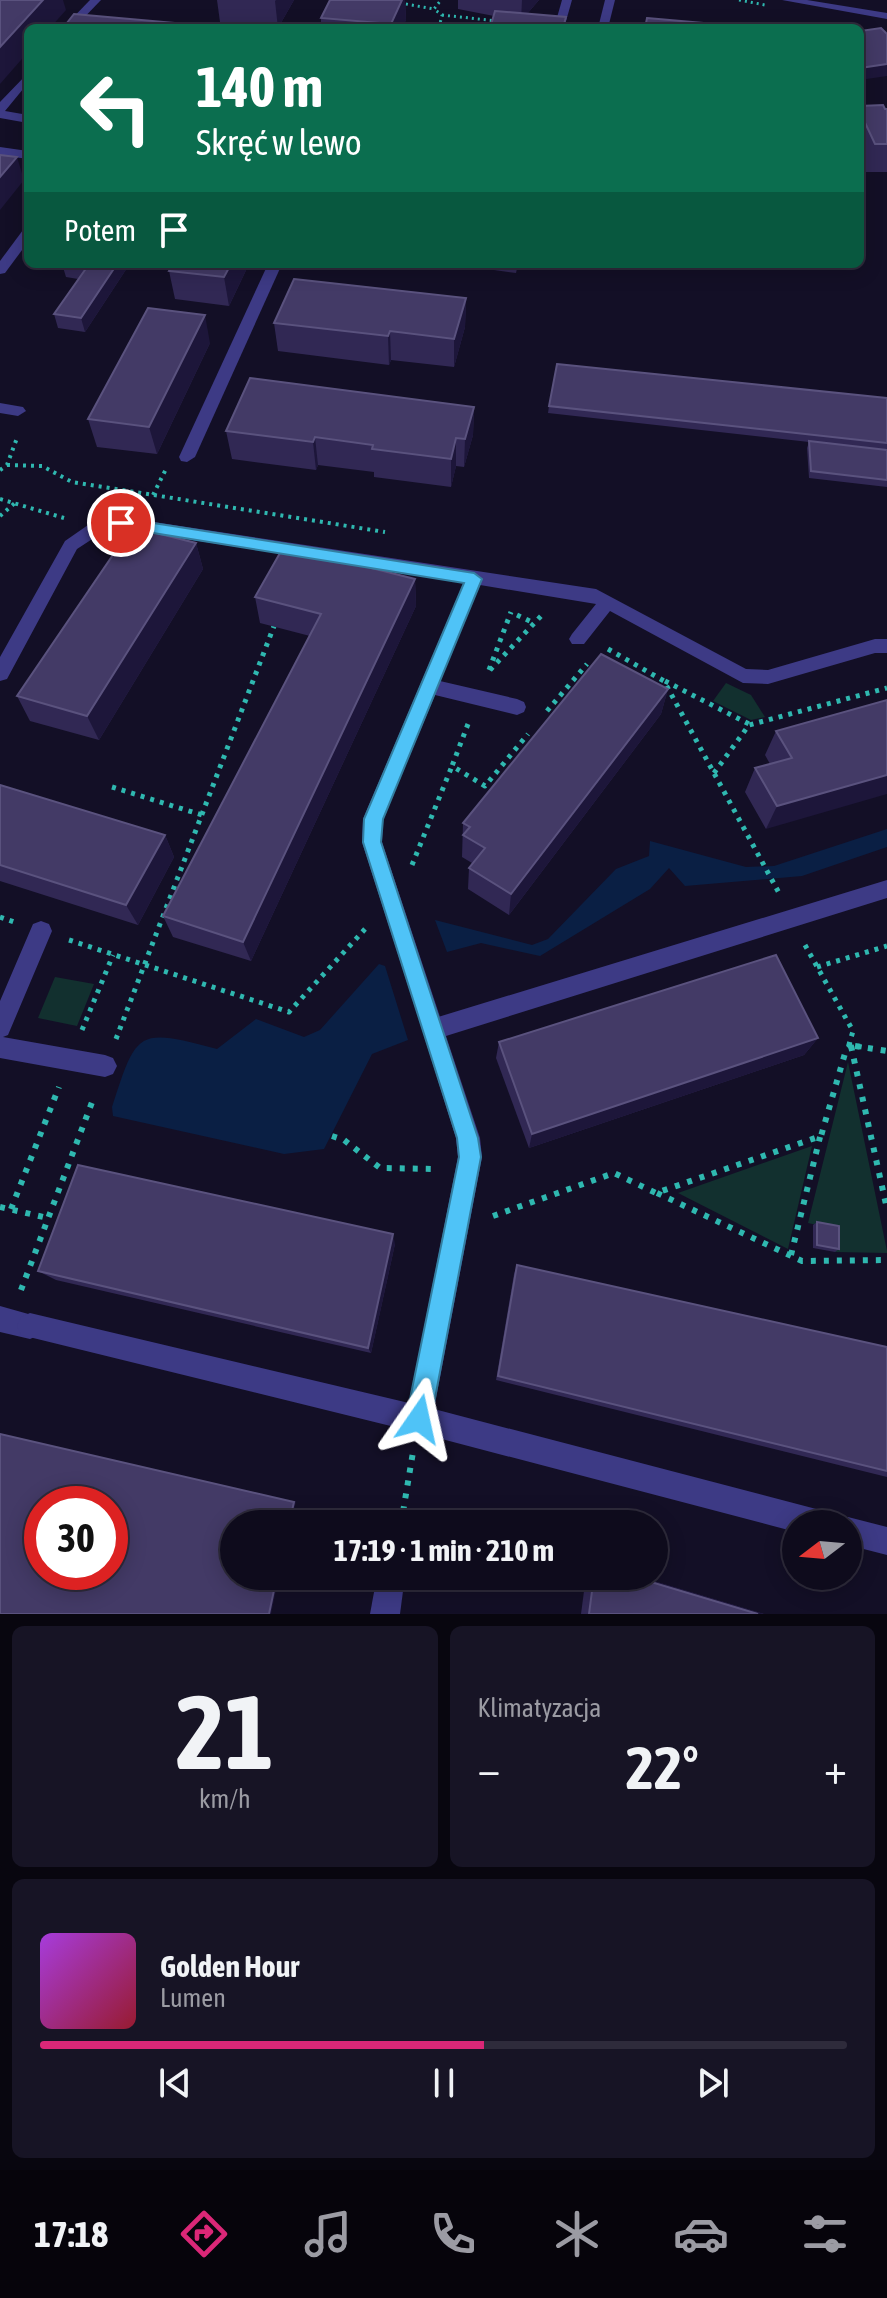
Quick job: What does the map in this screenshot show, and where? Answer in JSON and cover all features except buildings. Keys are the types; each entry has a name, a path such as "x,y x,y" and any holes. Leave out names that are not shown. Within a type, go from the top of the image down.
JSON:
{"street":[{"path":"73,24 96,0"},
{"path":"560,24 567,0"},
{"path":"604,24 610,0"},
{"path":"787,0 887,16"},
{"path":"24,84 0,112 24,118"},
{"path":"0,151 24,154"},
{"path":"0,270 24,238"},
{"path":"187,457 273,268"},
{"path":"0,408 18,411"},
{"path":"0,674 71,545 84,533 102,525 121,523 596,596 743,676 768,677 875,646 887,646"},
{"path":"419,1419 468,1171 468,1138 372,842 373,819 474,579"},
{"path":"578,639 607,602"},
{"path":"429,686 517,707"},
{"path":"433,1029 887,889"},
{"path":"0,1027 41,931"},
{"path":"0,1047 105,1066"},
{"path":"13,1322 419,1419 782,1514"},
{"path":"862,1535 887,1541"},
{"path":"385,1614 389,1590"}],"path":[{"path":"434,9 441,0"},
{"path":"397,2 434,9 442,15 501,22"},
{"path":"440,24 442,15"},
{"path":"7,465 17,438"},
{"path":"0,470 7,465 41,464 55,468 72,482 388,532"},
{"path":"0,499 63,516 84,533"},
{"path":"0,516 16,502"},
{"path":"408,875 511,612 525,586"},
{"path":"489,670 549,606"},
{"path":"511,612 534,623"},
{"path":"13,1322 105,1066 274,626"},
{"path":"602,646 749,725"},
{"path":"542,717 592,658"},
{"path":"664,681 853,1031 851,1045 887,1209"},
{"path":"714,773 749,725 887,688"},
{"path":"452,766 485,786 533,728"},
{"path":"112,787 202,815"},
{"path":"0,917 289,1012 374,919 395,914"},
{"path":"817,967 887,946"},
{"path":"851,1045 887,1051"},
{"path":"791,1255 821,1136 846,1050 851,1045"},
{"path":"332,1136 344,1140 380,1168 468,1171"},
{"path":"656,1193 821,1136"},
{"path":"461,1211 488,1217 614,1173 802,1261 887,1260"},
{"path":"0,1207 48,1218"},
{"path":"403,1510 419,1419"}],"green space":[{"path":"726,683 751,695 765,717 751,720 713,701"},
{"path":"55,977 94,984 77,1026 38,1018"},
{"path":"848,1062 887,1253 835,1252 834,1229 808,1223"},
{"path":"812,1146 788,1249 678,1193"}],"water":[{"path":"887,829 887,847 802,876 685,886 669,868 650,889 540,956 481,943 447,952 435,920 532,945 548,939 616,869 649,856 650,841 746,867 774,866"},
{"path":"379,964 385,966 408,1040 372,1054 324,1149 284,1154 113,1116 112,1107 128,1062 144,1041 170,1038 217,1049 256,1019 304,1037 320,1030"}],"route":[{"path":"121,523 474,579 373,819 372,842 468,1138 470,1157 419,1419"}]}
